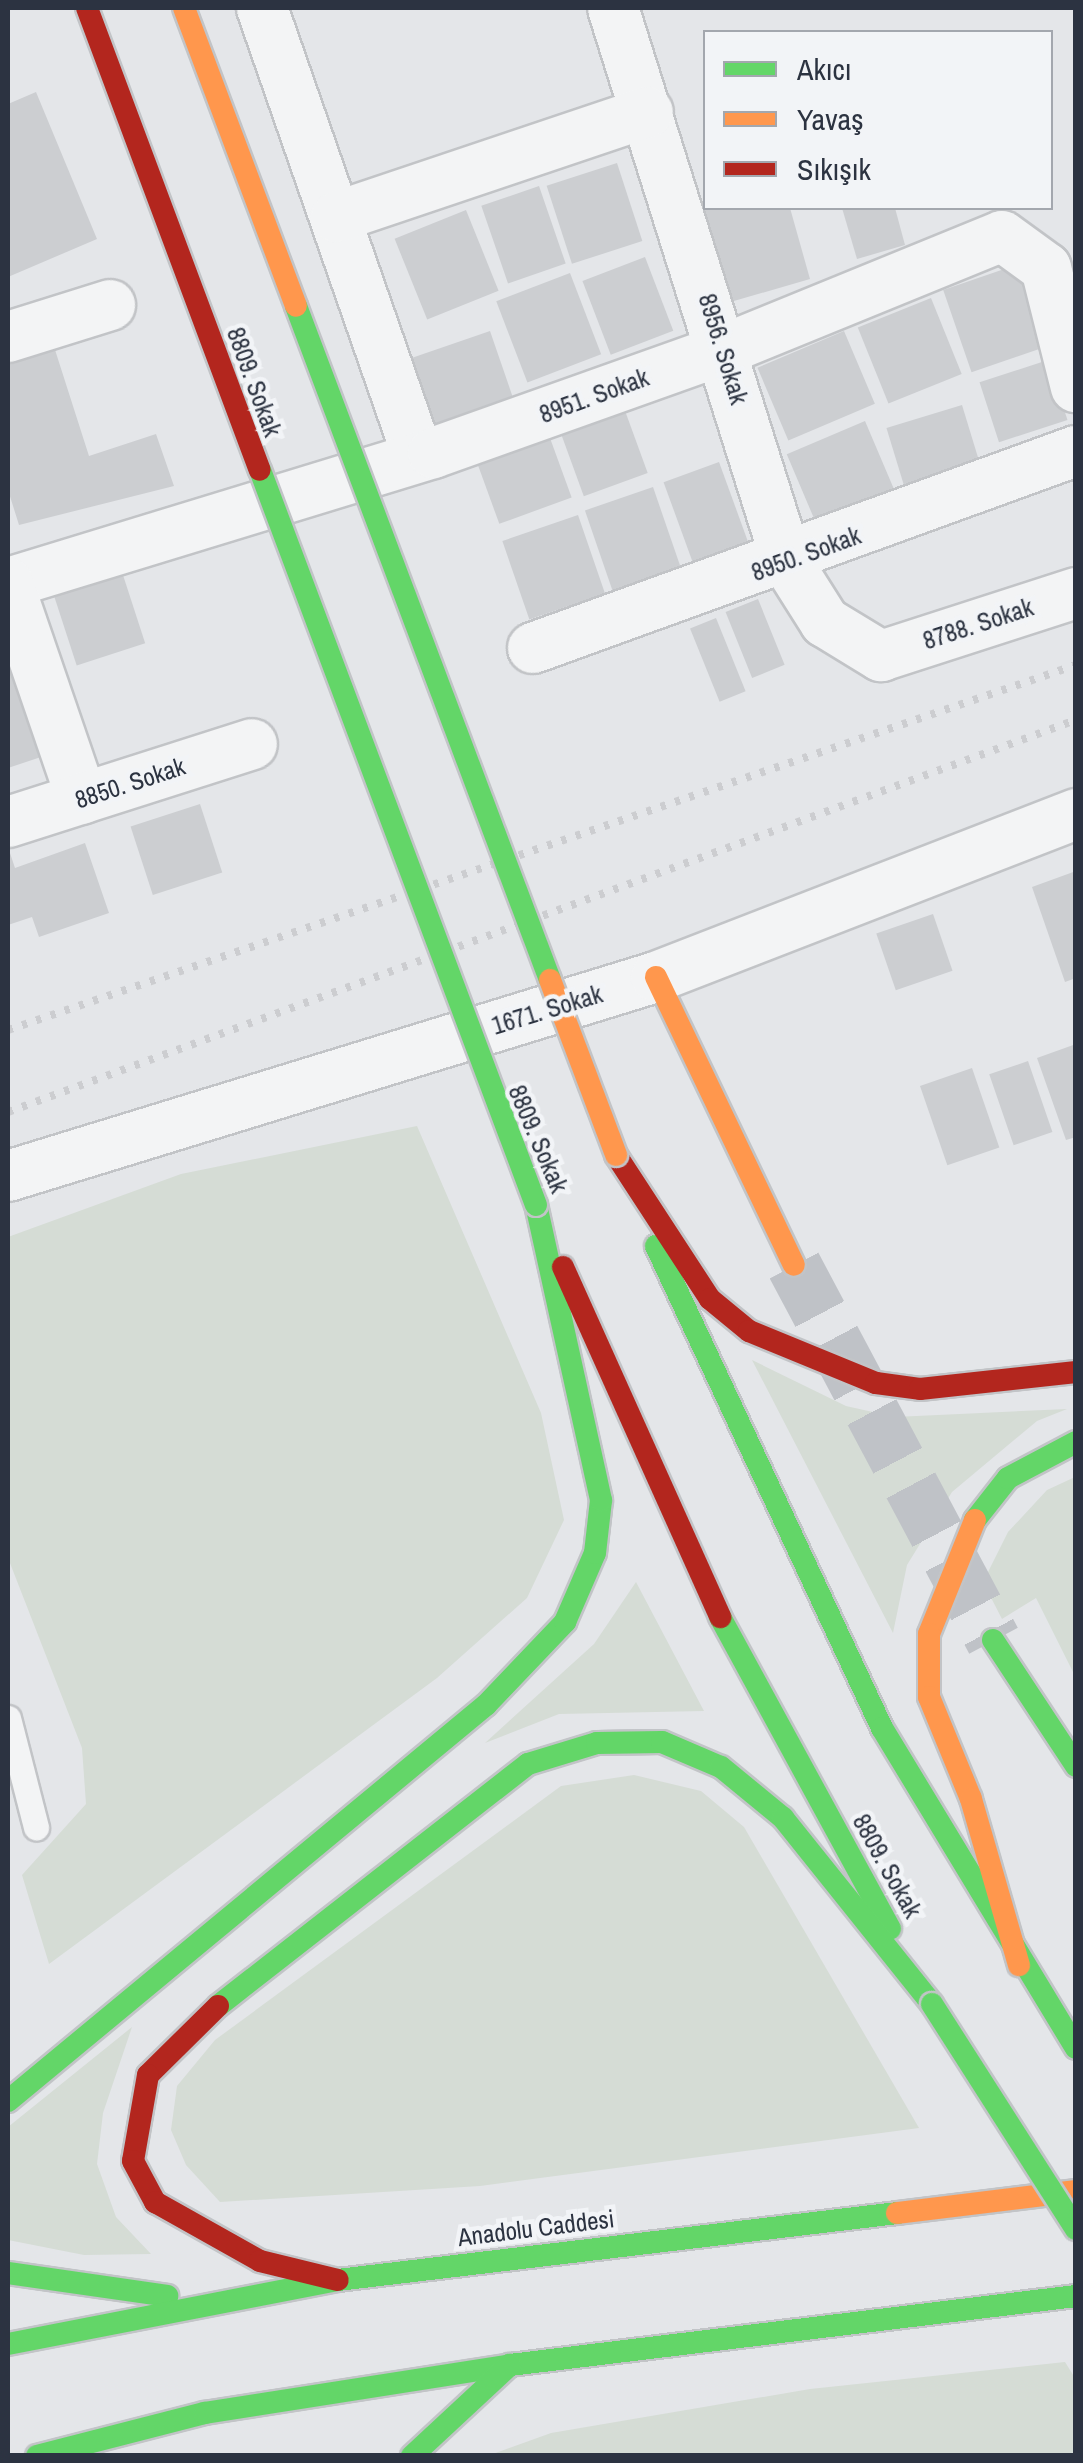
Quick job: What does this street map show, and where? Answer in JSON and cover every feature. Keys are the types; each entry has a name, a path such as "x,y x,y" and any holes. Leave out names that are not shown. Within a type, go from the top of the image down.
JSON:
{"main road":[{"name":"8809. Sokak","path":"86,8 536,1205 702,1584 932,2004 1076,2229"},
{"path":"184,8 616,1155 882,1728 1020,1965 1076,2048"},
{"path":"656,976 794,1265"},
{"path":"616,1155 710,1299 749,1332 906,1387 1076,1372"},
{"path":"8,2101 486,1705 565,1622 594,1553 601,1500 536,1205"},
{"path":"1020,1965 971,1799 929,1697 929,1634 966,1531 1008,1478 1076,1442"},
{"path":"993,1640 1076,1766"},
{"path":"338,2280 260,2260 155,2202 133,2161 148,2076 196,2023 528,1764 597,1742 662,1742 721,1767 783,1818 932,2004"},
{"name":"Anadolu Caddesi","path":"8,2344 199,2301 338,2280 1076,2191"},
{"path":"8,2273 199,2301"},
{"path":"37,2456 205,2413 510,2365 1076,2296"},
{"path":"412,2456 510,2365"}],"street":[{"path":"262,8 418,458"},
{"name":"8956. Sokak","path":"613,8 723,350 786,562 826,622 881,656"},
{"path":"336,217 648,112"},
{"name":"8951. Sokak","path":"8,583 418,458 723,350 1002,236 1046,268 1076,387"},
{"path":"8,337 110,306"},
{"name":"8950. Sokak","path":"533,648 786,562 1076,451"},
{"path":"8,583 82,799"},
{"name":"8788. Sokak","path":"881,656 1076,593"},
{"name":"8850. Sokak","path":"8,822 252,744"},
{"name":"1671. Sokak","path":"8,1176 656,976 1076,814"}],"lane":[{"path":"8,1718 36,1828"}],"shaded area":[{"path":"417,1126 541,1413 564,1520 527,1598 437,1678 49,1964 22,1875 86,1804 82,1748 8,1558 8,1237 181,1174"},
{"path":"752,1360 846,1406 895,1417 1067,1409 1037,1421 952,1492 907,1565 893,1633"},
{"path":"1075,1477 1075,1676 1036,1598 1002,1619 983,1582 1008,1532 1047,1490"},
{"path":"636,1582 704,1711 559,1714 485,1743 594,1644"},
{"path":"634,1775 701,1791 744,1827 919,2128 480,2186 220,2202 186,2165 171,2130 177,2086 215,2040 561,1786"},
{"path":"132,2027 103,2113 97,2164 116,2217 151,2254 84,2255 8,2240 8,2127"},
{"path":"1065,2362 1075,2378 1075,2455 490,2455 551,2433 810,2389"}],"building":[{"path":"36,92 97,239 8,277 8,104"},
{"path":"617,163 642,241 572,264 547,186"},
{"path":"539,186 566,264 508,283 481,206"},
{"path":"698,207 791,210 810,279 727,303"},
{"path":"466,210 499,291 427,320 395,239"},
{"path":"843,210 896,210 905,245 857,259"},
{"path":"645,257 673,331 611,355 582,281"},
{"path":"1016,265 1044,347 972,372 943,290"},
{"path":"570,273 601,354 527,383 496,301"},
{"path":"931,298 962,374 888,404 858,328"},
{"path":"49,331 89,456 156,434 174,486 19,525 8,490 8,345"},
{"path":"490,331 516,407 425,438 399,362"},
{"path":"844,331 875,404 788,440 757,368"},
{"path":"1048,360 1067,420 999,442 980,382"},
{"path":"620,397 648,473 584,496 556,420"},
{"path":"962,405 979,461 904,485 886,428"},
{"path":"865,421 894,489 816,522 787,454"},
{"path":"546,427 572,497 499,524 474,453"},
{"path":"719,462 749,546 694,566 664,482"},
{"path":"653,487 681,569 613,593 585,510"},
{"path":"578,515 605,593 529,620 502,541"},
{"path":"122,572 145,643 77,666 54,594"},
{"path":"758,599 785,665 752,678 726,612"},
{"path":"716,618 746,691 720,702 690,628"},
{"path":"8,646 44,756 8,768"},
{"path":"200,804 222,872 153,895 131,827"},
{"path":"85,843 109,913 39,937 32,917 8,925 8,847 15,868"},
{"path":"1076,871 1076,978 1065,982 1032,887"},
{"path":"933,914 953,971 896,990 876,934"},
{"path":"1076,1044 1076,1137 1066,1140 1037,1058"},
{"path":"1028,1061 1052,1132 1014,1145 989,1074"},
{"path":"972,1068 999,1147 947,1165 920,1086"}],"tunnel":[{"path":"794,1265 993,1640"}],"railway":[{"path":"8,1030 1076,665"},
{"path":"8,1112 1076,720"}],"traffic: fast":[{"path":"296,306 550,980"},
{"path":"260,470 536,1205"},
{"path":"8,2101 486,1705 565,1622 595,1553 601,1500 536,1205"},
{"path":"656,1246 882,1728 1076,2048"},
{"path":"975,1520 1008,1478 1076,1442"},
{"path":"720,1617 890,1929"},
{"path":"993,1640 1076,1766"},
{"path":"218,2006 528,1764 597,1743 662,1742 721,1767 783,1818 932,2004"},
{"path":"932,2004 1076,2229"},
{"path":"8,2344 338,2280 897,2213"},
{"path":"8,2273 167,2296"},
{"path":"37,2456 205,2413 510,2365 1076,2296"},
{"path":"412,2456 510,2365"}],"traffic: slow":[{"path":"184,8 296,306"},
{"path":"656,977 794,1265"},
{"path":"550,980 616,1155"},
{"path":"975,1520 929,1634 929,1697 971,1799 1019,1965"},
{"path":"897,2213 1076,2191"}],"traffic: jam":[{"path":"87,8 260,470"},
{"path":"616,1155 710,1299 749,1331 876,1383 920,1389 1076,1372"},
{"path":"563,1267 720,1617"},
{"path":"218,2006 148,2075 133,2161 155,2202 260,2261 338,2280"}]}
